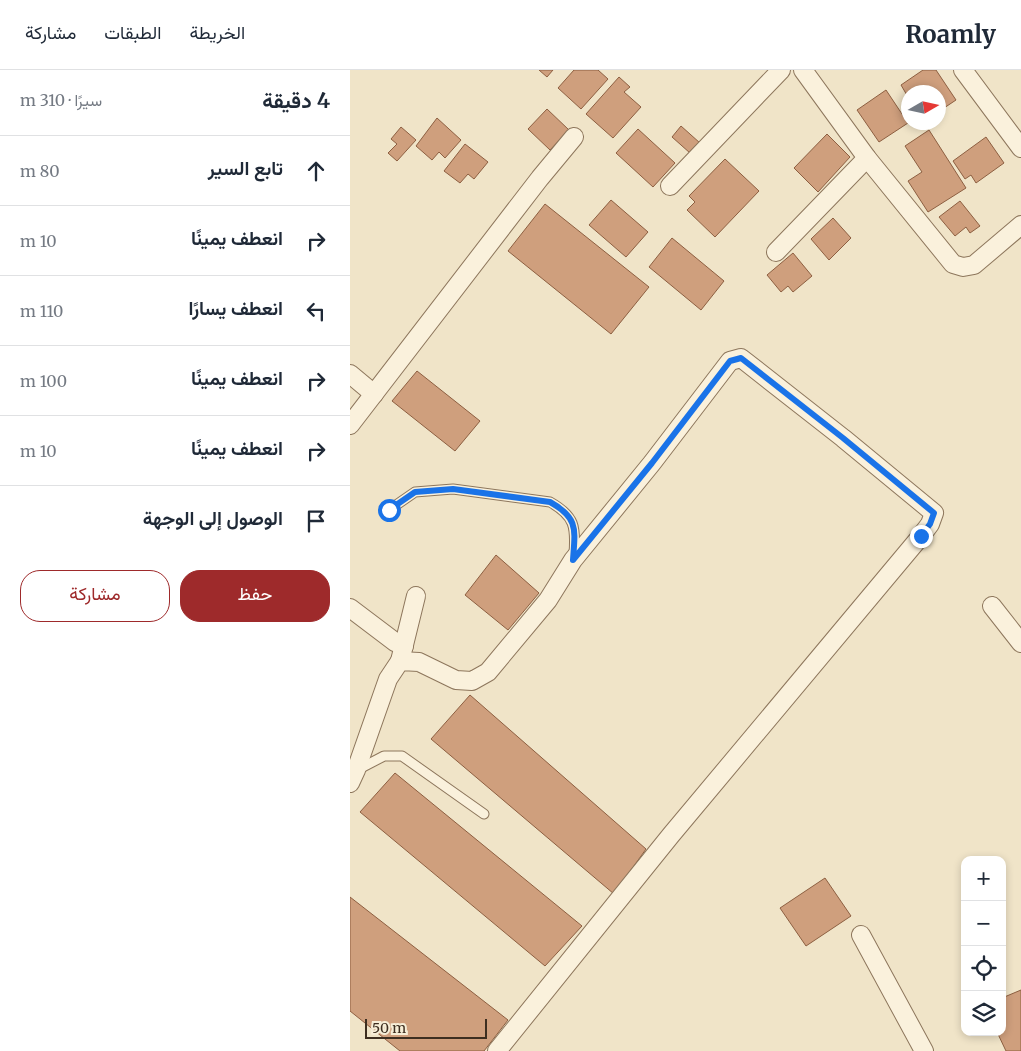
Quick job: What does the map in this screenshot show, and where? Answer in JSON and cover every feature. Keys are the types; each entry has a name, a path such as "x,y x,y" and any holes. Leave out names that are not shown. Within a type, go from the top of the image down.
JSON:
{"street":[{"path":"670,186 781,70"},
{"path":"803,70 867,158 953,264 963,267 974,265 1021,225"},
{"path":"968,72 1021,148"},
{"path":"350,425 540,178 574,137"},
{"path":"776,252 867,158"},
{"path":"350,608 395,642 402,654 456,680 472,681 488,672 548,600 573,560 652,463 730,361 741,358 934,513 930,524 921,536 671,835 497,1051"},
{"path":"350,374 374,394"},
{"path":"353,777 388,679 402,654 416,596"},
{"path":"992,606 1021,643"},
{"path":"862,935 924,1051"}],"lane":[{"path":"389,510 415,492 453,489 550,502 562,509 574,524 573,560"},
{"path":"353,777 384,756 402,756 484,814"}],"building":[{"path":"539,70 553,70 547,77"},
{"path":"574,70 598,70 608,79 581,109 558,88"},
{"path":"923,70 936,70 946,85 901,85"},
{"path":"619,77 630,87 624,92 641,107 613,138 586,114"},
{"path":"946,85 956,100 946,107"},
{"path":"886,90 901,112 901,128 879,142 857,110"},
{"path":"547,109 569,130 550,150 528,129"},
{"path":"437,118 461,140 445,158 439,152 432,160 416,146"},
{"path":"681,126 700,143 690,153 672,137"},
{"path":"401,127 416,140 397,161 388,153 397,144 391,139"},
{"path":"638,129 675,163 653,187 616,153"},
{"path":"929,130 966,188 928,212 908,181 922,172 905,146"},
{"path":"827,134 850,157 818,192 794,168"},
{"path":"986,137 1004,163 976,183 971,175 965,179 953,161"},
{"path":"465,144 488,162 474,179 468,174 460,183 444,171"},
{"path":"725,159 759,191 715,237 687,210 695,202 689,196"},
{"path":"611,200 648,232 626,257 589,225"},
{"path":"960,201 980,226 970,233 966,227 955,236 939,217"},
{"path":"545,204 649,287 611,334 508,251"},
{"path":"833,218 851,238 829,260 811,239"},
{"path":"672,238 724,281 701,310 649,267"},
{"path":"793,253 812,276 793,292 788,286 781,292 767,275"},
{"path":"417,371 480,421 455,451 392,401"},
{"path":"496,555 539,593 508,630 465,595"},
{"path":"470,695 646,849 614,894 431,739"},
{"path":"395,773 582,926 545,966 360,812"},
{"path":"825,878 851,916 806,946 780,908"},
{"path":"350,897 508,1020 484,1051 400,1051 350,1011"},
{"path":"1021,990 1021,1051 1006,1051 999,1036 1006,1036 1006,996"}],"route":[{"path":"389,510 415,492 453,489 550,502 562,509 574,524 573,560 652,463 730,361 741,358 934,513 930,524 921,536"}]}
